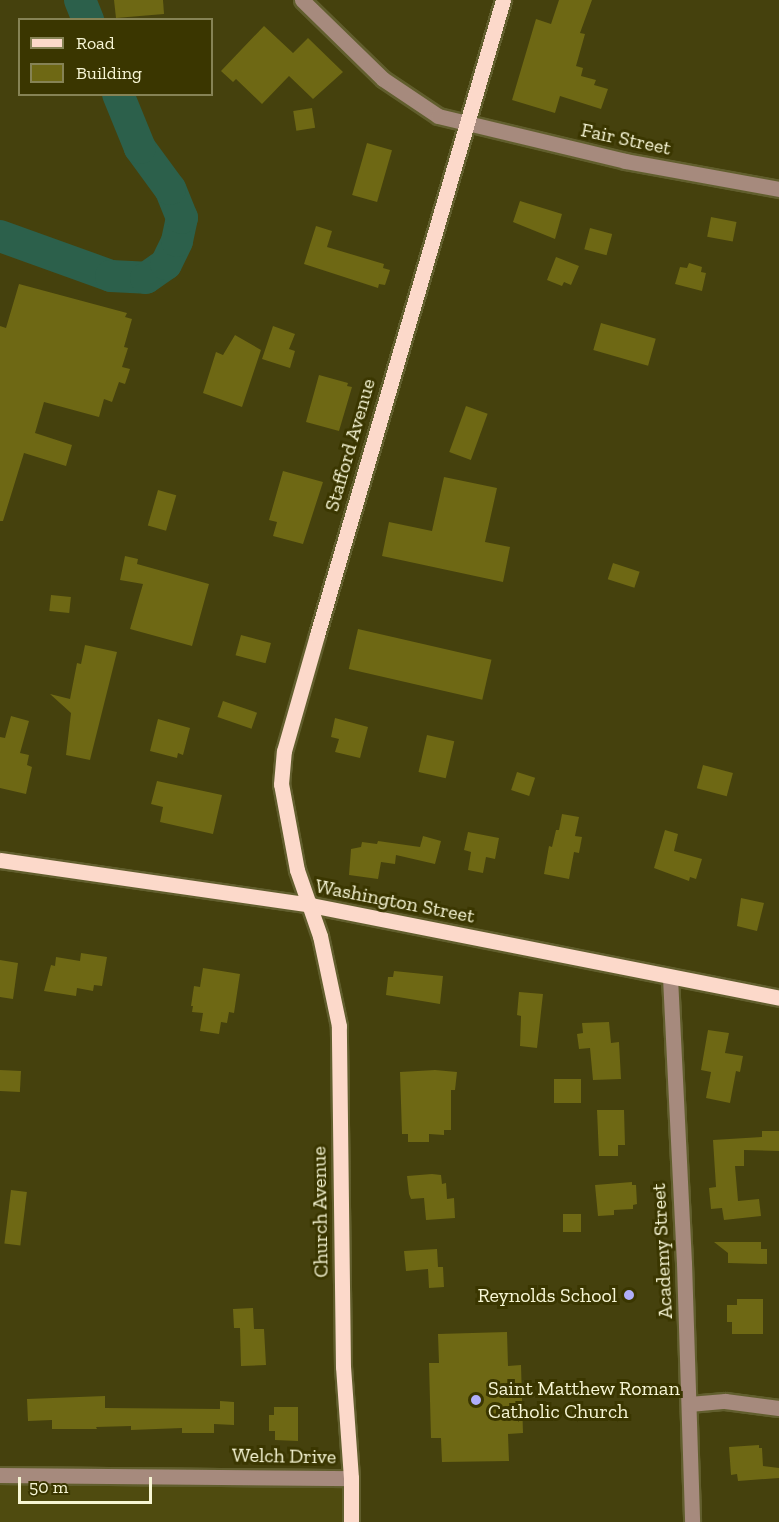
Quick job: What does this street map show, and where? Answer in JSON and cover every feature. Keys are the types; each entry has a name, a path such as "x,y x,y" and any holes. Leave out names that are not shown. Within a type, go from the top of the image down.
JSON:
{"main road":[{"name":"Stafford Avenue","path":"311,905 297,870 281,784 284,751 503,0"},
{"name":"Washington Street","path":"0,860 311,905 779,998"},
{"name":"Church Avenue","path":"311,905 332,985 339,1026 343,1367 351,1478 351,1522"}],"street":[{"name":"Fair Street","path":"302,0 383,79 438,116 465,125 625,161 779,189"},
{"name":"Academy Street","path":"670,977 692,1522"},
{"path":"689,1404 725,1401 779,1408"},
{"name":"Welch Drive","path":"0,1475 351,1478"}],"shaded area":[{"path":"0,1475 351,1475 351,1522 0,1522"}],"building":[{"path":"114,0 163,0 164,14 116,18"},
{"path":"559,0 592,0 580,33 585,34 576,66 583,68 581,76 596,80 594,85 608,89 601,109 560,96 555,113 512,100 536,19 551,24"},
{"path":"264,26 293,53 308,38 343,72 313,99 289,76 262,104 236,79 233,82 221,71"},
{"path":"312,108 315,128 296,131 293,111"},
{"path":"367,143 392,150 377,202 352,195"},
{"path":"520,201 562,214 555,239 513,222"},
{"path":"711,217 737,222 733,242 707,237"},
{"path":"316,226 332,231 327,247 384,264 383,268 390,270 385,285 379,284 378,288 304,264"},
{"path":"590,228 612,234 607,255 584,249"},
{"path":"556,257 579,266 571,285 564,282 562,286 547,280"},
{"path":"689,263 702,267 701,272 706,273 702,291 675,284 680,267 687,268"},
{"path":"19,284 127,313 125,317 132,319 124,347 128,348 122,367 130,369 125,384 119,382 112,402 104,399 99,417 44,402 35,433 72,445 66,466 24,453 3,521 0,521 0,326 6,328"},
{"path":"601,323 656,339 648,366 593,350"},
{"path":"273,326 295,334 289,349 295,351 290,368 262,359"},
{"path":"235,335 261,350 242,407 203,393 216,352 223,355"},
{"path":"319,375 348,383 347,386 352,387 339,431 306,422"},
{"path":"466,406 488,414 471,460 449,452"},
{"path":"283,471 323,482 303,544 273,536 277,522 269,520"},
{"path":"444,477 497,488 485,542 510,547 503,582 382,556 389,522 432,531"},
{"path":"158,490 176,495 166,531 148,526"},
{"path":"125,556 138,559 137,564 209,584 192,646 130,629 143,584 120,580"},
{"path":"613,563 640,572 634,588 608,579"},
{"path":"51,595 71,597 69,613 49,611"},
{"path":"358,629 491,660 482,700 349,669"},
{"path":"241,635 271,643 266,663 236,655"},
{"path":"85,645 117,652 90,760 66,755 71,713 50,694 70,699 77,663 81,664"},
{"path":"223,701 257,713 252,729 217,717"},
{"path":"11,716 29,721 20,753 29,755 27,765 32,767 26,794 0,788 0,737 5,738"},
{"path":"335,718 368,727 360,758 335,752 339,739 331,737"},
{"path":"158,719 190,728 183,755 178,753 177,758 150,751"},
{"path":"427,735 454,741 446,778 418,772"},
{"path":"703,765 733,773 727,796 697,788"},
{"path":"517,772 535,778 529,796 511,790"},
{"path":"157,781 222,795 213,834 160,822 163,807 151,804"},
{"path":"562,814 579,817 575,836 582,837 579,853 574,852 569,879 544,874 549,846 552,847 556,830 559,830"},
{"path":"665,830 678,834 674,851 702,859 696,879 690,877 689,881 654,868"},
{"path":"468,832 499,838 495,859 486,857 483,873 468,870 471,852 464,850"},
{"path":"423,836 441,841 435,864 396,855 395,864 381,862 378,879 349,875 351,849 361,847 362,842 377,844 378,841 420,847"},
{"path":"741,898 764,903 757,931 737,926"},
{"path":"81,953 107,957 102,986 94,985 93,991 77,988 76,996 44,991 51,965 55,966 56,957 80,961"},
{"path":"0,960 18,963 13,999 0,997"},
{"path":"203,968 240,974 234,1013 229,1012 227,1023 221,1022 219,1034 200,1031 203,1013 192,1012 194,986 200,987"},
{"path":"394,971 443,976 440,1004 386,995 388,977 393,977"},
{"path":"519,992 543,994 537,1048 520,1046 521,1016 517,1015"},
{"path":"609,1022 611,1043 619,1042 621,1079 593,1080 590,1048 579,1049 577,1034 583,1033 582,1023"},
{"path":"708,1030 729,1033 725,1053 743,1056 740,1072 736,1071 730,1103 706,1098 711,1072 701,1070"},
{"path":"0,1070 21,1071 20,1092 0,1091"},
{"path":"435,1070 457,1072 455,1090 451,1090 451,1130 444,1130 444,1135 429,1134 429,1142 408,1142 408,1134 402,1134 400,1072"},
{"path":"554,1079 581,1079 581,1103 554,1103"},
{"path":"597,1110 624,1110 625,1145 618,1145 618,1156 599,1156"},
{"path":"762,1131 779,1131 779,1151 744,1150 744,1166 735,1166 738,1201 759,1199 761,1216 724,1220 722,1208 711,1209 709,1188 716,1187 713,1140 762,1137"},
{"path":"441,1175 442,1184 446,1183 447,1199 454,1198 455,1218 426,1220 424,1198 411,1199 407,1176"},
{"path":"632,1182 632,1185 636,1185 637,1204 633,1205 633,1209 614,1210 614,1215 598,1216 595,1185"},
{"path":"11,1190 27,1192 20,1246 4,1244"},
{"path":"563,1214 581,1214 581,1232 563,1232"},
{"path":"714,1242 761,1242 761,1249 767,1249 767,1264 728,1263 728,1253"},
{"path":"437,1249 438,1267 443,1267 444,1287 429,1288 428,1269 406,1271 404,1251"},
{"path":"737,1299 763,1299 763,1334 732,1334 732,1322 727,1322 727,1305 737,1305"},
{"path":"253,1308 254,1329 264,1329 266,1365 241,1366 240,1328 234,1328 233,1309"},
{"name":"Saint Matthew Roman Catholic Church","path":"507,1332 508,1366 521,1365 523,1433 508,1434 509,1461 442,1462 441,1438 431,1438 429,1363 439,1363 438,1334"},
{"path":"105,1396 105,1408 220,1409 220,1401 234,1402 234,1425 214,1424 214,1433 182,1433 182,1428 131,1430 131,1426 52,1429 52,1420 28,1421 27,1399"},
{"path":"274,1407 298,1407 298,1441 275,1440 275,1431 269,1431 269,1415 274,1415"},
{"path":"759,1445 759,1448 762,1448 763,1466 779,1468 779,1478 738,1481 737,1474 731,1475 729,1447"}],"waterway":[{"path":"80,0 87,18"},
{"path":"0,236 111,276 146,278 166,264 177,241 182,218 170,189 140,148 119,96"}],"place":[{"name":"Reynolds School","path":"629,1295"},
{"name":"Saint Matthew Roman Catholic Church","path":"476,1400"}]}
